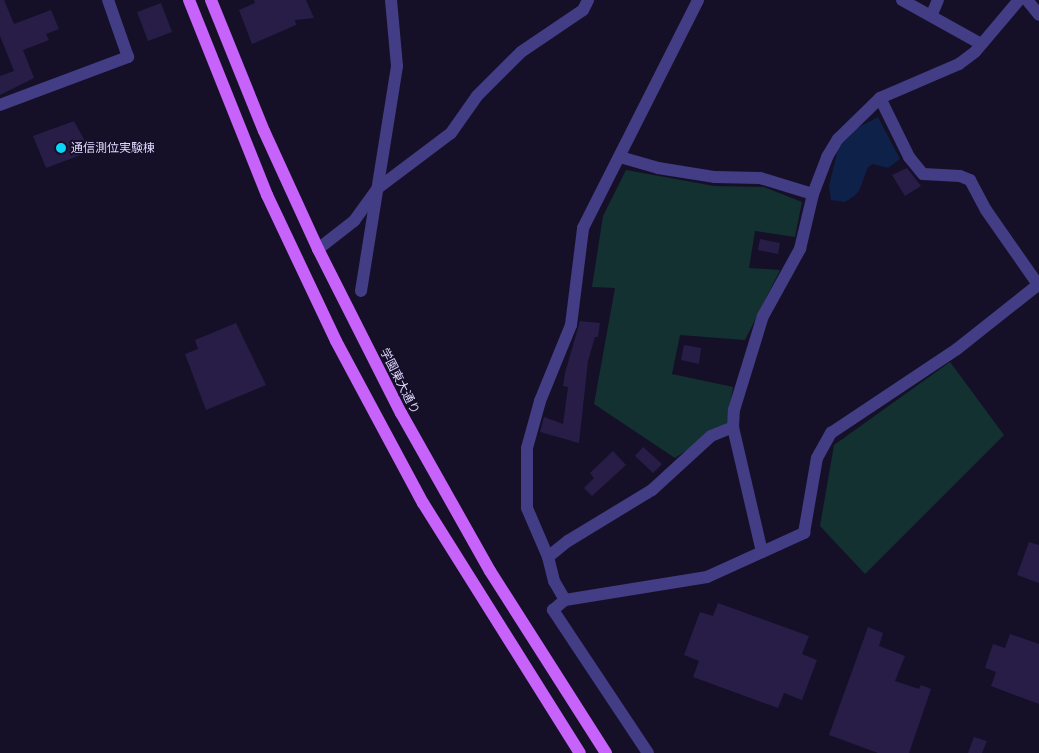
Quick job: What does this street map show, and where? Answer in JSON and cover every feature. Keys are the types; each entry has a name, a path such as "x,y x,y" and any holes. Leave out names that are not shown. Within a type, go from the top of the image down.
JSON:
{"main road":[{"path":"189,0 267,195 336,341 423,503 580,753"},
{"name":"学園東大通り","path":"211,0 264,131 318,249 401,413 490,571 606,753"}],"street":[{"path":"0,105 128,57 108,0"},
{"path":"361,291 397,66 391,0"},
{"path":"318,249 354,221 378,188 451,133 478,96 521,52 583,10 588,0"},
{"path":"565,600 554,581 548,557 528,508 527,448 540,401 571,324 582,228 620,157 698,0"},
{"path":"902,0 932,14 981,44"},
{"path":"932,14 938,0"},
{"path":"762,552 733,427 749,354 763,316 800,248 813,194 838,139 880,98 959,64 981,44 1019,0"},
{"path":"1027,0 1039,15"},
{"path":"648,753 553,610 565,600 707,577 804,533 817,458 830,433 957,350 1039,285 986,210 970,180 960,176 923,174 909,157 880,98"},
{"path":"620,157 658,168 715,177 760,178 813,194"},
{"path":"548,557 568,541 652,490 711,436 733,427"}],"green space":[{"path":"626,170 714,186 764,187 802,202 795,237 755,231 749,268 780,270 745,340 680,335 672,374 733,387 727,423 675,458 594,404 615,288 592,287 603,216"},
{"path":"950,362 1004,435 865,574 820,526 834,445"}],"water":[{"path":"878,117 900,159 888,168 873,164 868,167 859,191 854,196 845,202 831,200 829,186 838,149 857,128"}],"building":[{"path":"0,0 4,0 14,24 51,10 59,29 46,34 49,40 23,50 34,78 0,95 0,76 14,71 0,36"},
{"path":"254,0 306,0 314,18 295,20 296,25 252,44 239,10 255,3"},
{"path":"161,3 172,32 148,41 137,12"},
{"name":"通信測位実験棟","path":"74,121 86,143 83,144 86,153 46,168 33,136"},
{"path":"907,168 921,186 905,196 892,175"},
{"path":"760,239 780,243 778,254 758,250"},
{"path":"580,321 600,323 598,337 595,337 588,361 579,443 540,432 544,417 563,424 568,387 563,386 565,373"},
{"path":"236,323 266,385 206,410 185,354 198,349 195,340"},
{"path":"684,345 701,348 699,364 681,360"},
{"path":"643,447 662,464 653,473 635,456"},
{"path":"613,451 626,465 592,496 584,488 594,478 590,473"},
{"path":"1029,542 1039,545 1039,583 1017,575"},
{"path":"718,603 809,636 802,654 817,660 802,700 784,693 778,708 693,677 699,661 684,655 700,612 713,616"},
{"path":"868,627 883,633 879,646 905,656 895,681 919,689 921,685 931,689 909,753 878,753 829,735"},
{"path":"1010,634 1039,644 1039,704 991,686 996,672 985,668 993,644 1005,648"},
{"path":"974,737 987,741 982,753 968,753"}],"place":[{"name":"通信測位実験棟","path":"61,148"}]}
